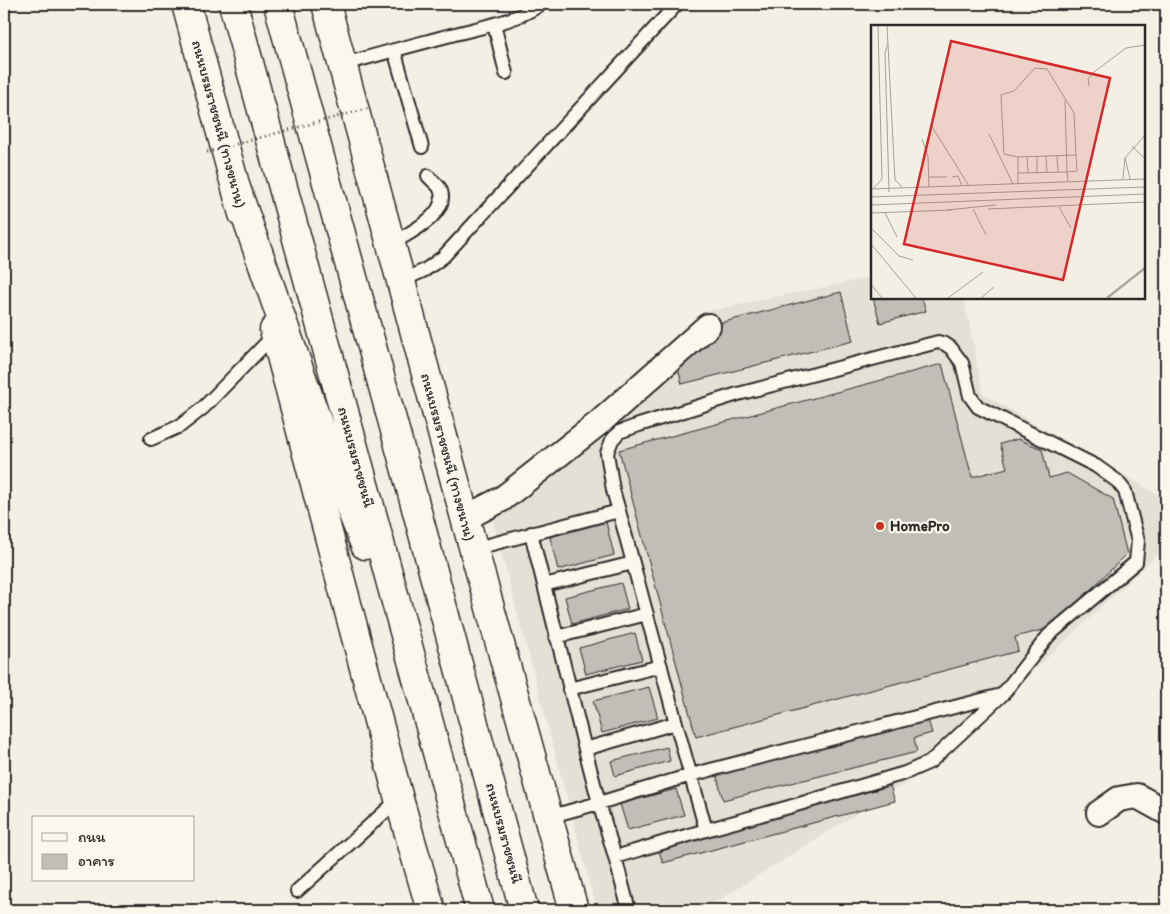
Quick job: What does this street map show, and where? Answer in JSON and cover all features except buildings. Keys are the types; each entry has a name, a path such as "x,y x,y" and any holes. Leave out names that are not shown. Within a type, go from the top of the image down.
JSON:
{"main road":[{"name":"ถนนบรมราชชนนี (ทางขนาน)","path":"186,4 430,910"},
{"name":"ถนนบรมราชชนนี","path":"233,4 480,910"},
{"name":"ถนนบรมราชชนนี","path":"278,4 524,910"},
{"name":"ถนนบรมราชชนนี (ทางขนาน)","path":"326,4 473,549 574,910"},
{"path":"237,191 322,435 418,684"}],"street":[{"path":"465,518 502,499 600,422 708,326"},
{"path":"1098,814 1119,799 1137,796 1166,812"}],"lane":[{"path":"342,65 506,21 541,4"},
{"path":"401,281 425,270 443,257 677,4"},
{"path":"494,24 506,73"},
{"path":"394,50 422,147"},
{"path":"391,244 426,222 437,211 441,202 441,192 428,176"},
{"path":"151,438 180,426 203,408 275,334"},
{"path":"616,857 905,773 930,762 1004,694 1049,635 1136,562 1138,541 1125,492 1117,481 1096,466 978,407 970,396 962,364 951,348 945,344 938,342 738,394 640,424 619,432 612,440 607,453 613,490 706,830"},
{"path":"473,549 619,511"},
{"path":"531,533 569,689 629,910"},
{"path":"544,585 633,563"},
{"path":"556,637 647,614"},
{"path":"569,689 661,666"},
{"path":"548,817 691,775 1004,694"},
{"path":"585,749 676,723"},
{"path":"297,890 399,799"}],"path":[{"path":"207,152 370,108"}],"shaded area":[{"path":"871,277 871,299 964,299 983,394 1166,499 1166,546 930,768 703,910 597,910 491,514 708,311"}],"place":[{"name":"HomePro","path":"880,526"}]}
